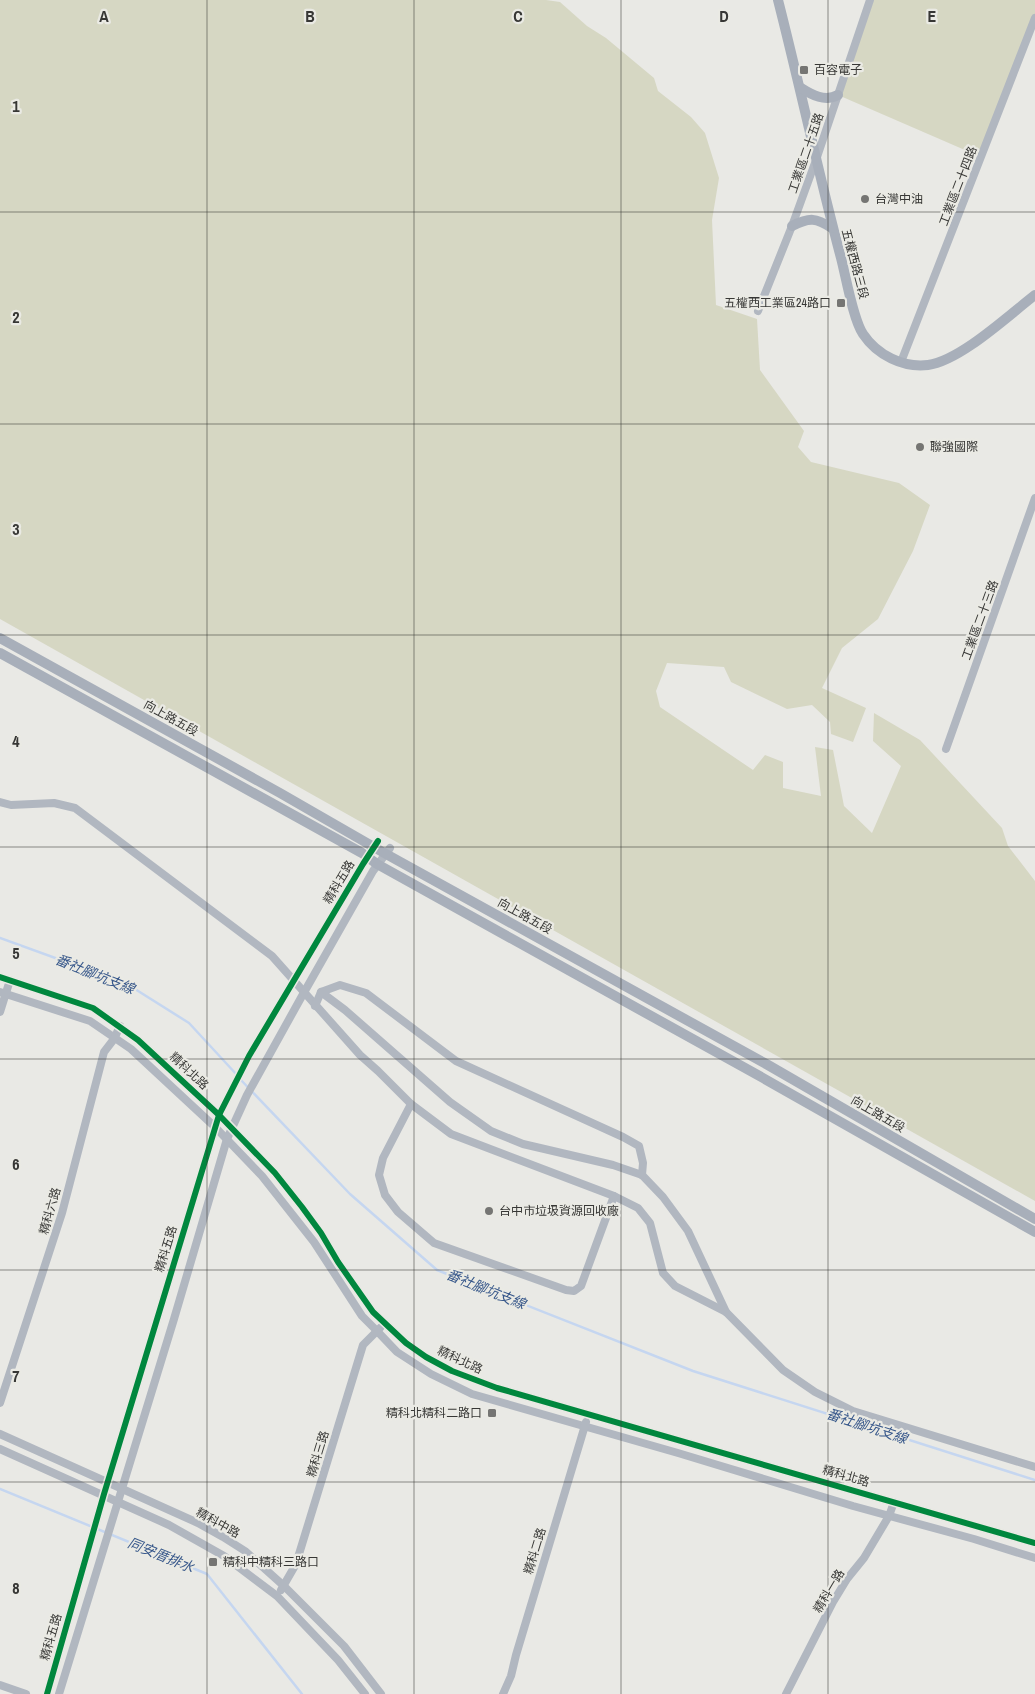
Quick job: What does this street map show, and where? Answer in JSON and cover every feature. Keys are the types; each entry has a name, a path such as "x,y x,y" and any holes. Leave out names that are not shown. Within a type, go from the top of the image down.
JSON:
{"main road":[{"name":"五權西路三段","path":"778,0 832,228 859,326 869,342 887,356 901,362 911,365 928,365 948,359 966,349 1035,294"},
{"path":"800,88 818,97 826,98 838,95"},
{"path":"792,226 808,219 815,219 832,228"},
{"name":"向上路五段","path":"0,638 280,793 377,844 768,1065 1035,1219"},
{"name":"向上路五段","path":"0,653 1035,1232"}],"street":[{"name":"工業區二十五路","path":"758,311 816,160 870,0"},
{"name":"工業區二十四路","path":"901,362 1035,18"},
{"name":"工業區二十三路","path":"946,749 1035,498"},
{"path":"0,802 11,805 54,803 75,808 272,956 314,1006 360,1056 411,1104 451,1134 614,1196 638,1208 650,1223 663,1273 675,1286 726,1312 783,1370 815,1392 853,1411 1035,1467"},
{"name":"精科五路","path":"46,1694 104,1494 215,1127 249,1056 367,857 377,844"},
{"name":"精科五路","path":"59,1694 174,1319 226,1139 247,1095 319,966 377,864 388,851"},
{"name":"精科北路","path":"0,977 93,1008 138,1040 220,1115 274,1173 302,1207 373,1312 412,1348 426,1357 452,1371 497,1388 1035,1543"},
{"path":"0,1012 3,993 10,980"},
{"path":"314,1006 321,992 340,985 366,994 456,1061 639,1146 644,1163 642,1175"},
{"path":"321,992 345,1010 450,1102 491,1131 523,1144 613,1165 642,1175 663,1198 688,1231 726,1312"},
{"name":"精科北路","path":"3,993 90,1021 131,1049 215,1127 278,1195 314,1242 347,1296 362,1316 397,1352 453,1386 472,1394 1035,1558"},
{"name":"精科六路","path":"0,1403 62,1213 104,1052 114,1039 120,1026"},
{"path":"411,1104 383,1158 379,1175 380,1182 384,1195 398,1212 434,1243 574,1292 581,1286 614,1196"},
{"name":"精科三路","path":"277,1596 296,1564 363,1345 385,1324"},
{"name":"精科二路","path":"503,1694 511,1676 589,1415"},
{"name":"精科中路","path":"0,1434 198,1523 245,1551 284,1586 344,1646 381,1694"},
{"name":"精科中路","path":"0,1449 169,1524 224,1556 277,1596 338,1660 365,1694"},
{"name":"精科一路","path":"786,1694 833,1602 847,1579 864,1558 890,1516 894,1502"},
{"path":"0,1685 26,1694"}],"green space":[{"path":"0,0 546,0 560,2 587,26 606,38 654,78 658,91 691,117 705,133 719,178 712,220 716,305 757,319 760,370 804,431 798,447 811,462 899,483 930,505 913,551 878,619 842,648 822,688 866,708 853,742 831,734 830,722 812,705 787,709 731,682 724,667 667,663 656,691 660,707 753,770 765,755 783,762 783,788 821,796 815,747 833,750 844,806 872,833 901,766 873,741 874,713 920,740 1002,828 1008,846 1035,881 1035,1201 0,619"},
{"path":"870,0 1035,0 1035,17 981,157 838,95"}],"waterway":[{"name":"番社腳坑支線","path":"0,938 127,984 189,1023 237,1075"},
{"name":"番社腳坑支線","path":"240,1079 350,1194 437,1270 693,1371 1035,1480"},
{"name":"同安厝排水","path":"0,1489 207,1574 302,1694"}],"cycle path":[{"path":"47,1694 104,1494 219,1115 249,1056 378,841"},
{"path":"0,977 93,1008 138,1040 219,1115 275,1173 321,1233 338,1262 373,1312 406,1343 426,1357 452,1371 497,1388 1035,1543"}],"place":[{"name":"百容電子","path":"804,70"},
{"name":"台灣中油","path":"865,199"},
{"name":"五權西工業區24路口","path":"841,303"},
{"name":"聯強國際","path":"920,447"},
{"name":"台中市垃圾資源回收廠","path":"489,1211"},
{"name":"精科北精科二路口","path":"492,1413"},
{"name":"精科中精科三路口","path":"213,1562"}]}
